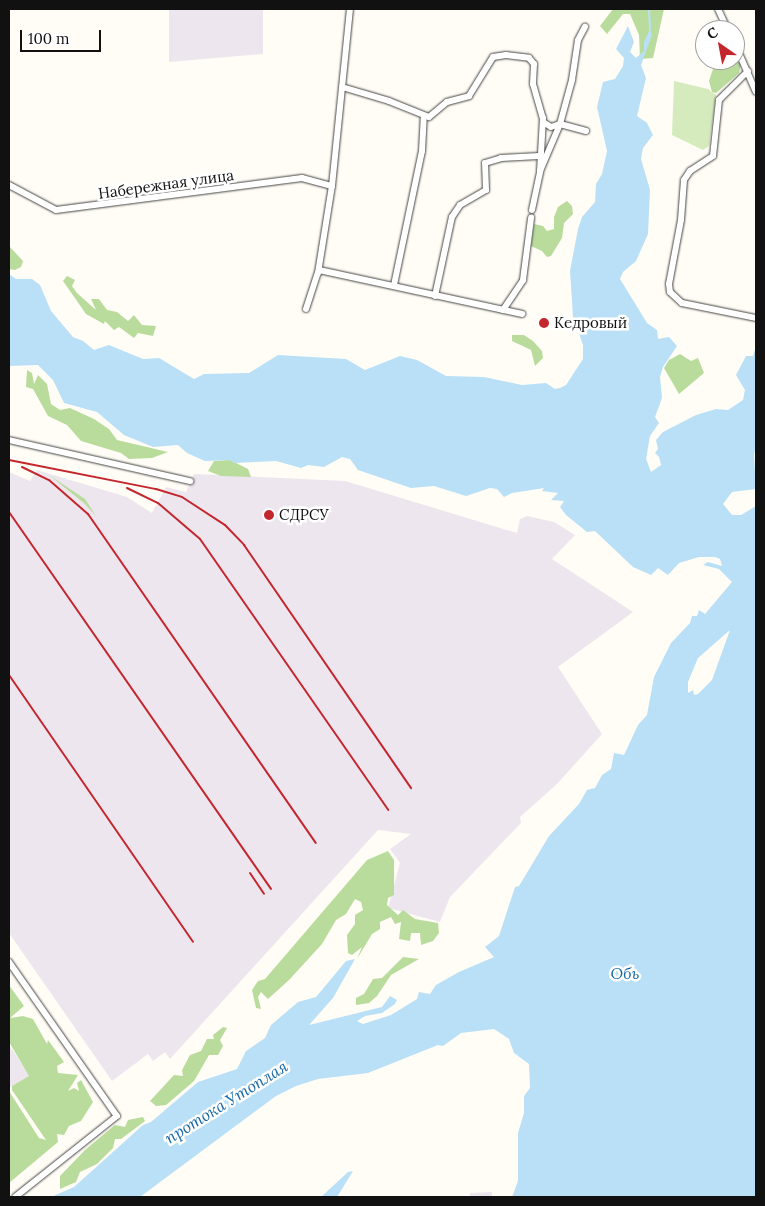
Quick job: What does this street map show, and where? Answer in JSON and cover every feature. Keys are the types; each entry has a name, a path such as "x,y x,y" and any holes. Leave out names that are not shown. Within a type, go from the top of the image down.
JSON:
{"street":[{"path":"306,309 319,270 332,186 350,9"},
{"path":"532,210 540,171 560,124 572,80 578,40 585,27"},
{"path":"342,87 389,101 424,117 432,116 447,102 469,96 490,60 506,54 532,60 534,91 543,122 539,156 540,171"},
{"path":"745,65 756,92"},
{"path":"748,71 719,100 713,156 690,171 684,180 681,220 669,284 670,292 682,303 756,318"},
{"path":"394,286 421,158 424,117"},
{"path":"543,122 551,127 560,124 586,131"},
{"path":"435,296 452,217 460,206 486,190 484,163 501,158 539,156"},
{"name":"Набережная улица","path":"9,185 56,210 302,178 332,186"},
{"path":"503,310 523,280 531,218"},
{"path":"319,270 522,314"},
{"path":"9,440 190,481"},
{"path":"9,962 116,1116 15,1197"}],"shaded area":[{"path":"169,9 263,9 263,54 169,62"},
{"path":"37,470 127,497 152,513 166,487 186,492 194,474 345,481 517,533 520,519 527,516 554,522 575,535 552,559 633,612 558,667 602,734 557,784 520,817 521,823 450,897 440,922 388,908 400,863 390,849 411,834 378,830 170,1059 165,1052 153,1061 148,1054 112,1081 9,933 9,472 30,481"},
{"path":"9,1045 30,1076 9,1088"},
{"path":"492,1192 492,1197 470,1197 470,1193"}],"green space":[{"path":"613,9 664,9 653,58 640,59 639,35 630,14 623,14 607,34 600,26"},
{"path":"713,70 740,70 739,73 716,93 712,92 709,81"},
{"path":"674,81 708,89 716,95 709,146 703,150 672,135"},
{"path":"567,201 572,206 573,214 564,223 562,238 551,256 547,257 542,251 531,246 534,224 543,226 547,231 554,229 554,217 558,207"},
{"path":"9,246 23,261 21,267 15,270 9,269"},
{"path":"67,276 75,280 72,286 96,310 91,299 99,299 107,310 117,312 128,321 134,315 142,325 156,326 153,336 138,333 134,338 119,327 114,330 105,321 104,324 86,314 63,281"},
{"path":"512,335 524,335 542,351 543,358 535,366 531,350 512,341"},
{"path":"680,354 691,361 698,358 704,373 679,394 664,368 669,360"},
{"path":"27,370 32,373 34,384 38,375 47,384 51,404 60,410 70,408 94,419 109,429 117,440 168,452 152,458 129,459 121,453 81,441 67,425 48,416 33,389 26,387"},
{"path":"230,460 248,469 251,477 221,476 208,471 214,461"},
{"path":"49,475 85,499 96,516 84,503"},
{"path":"388,851 394,860 394,895 388,898 387,905 398,915 403,910 415,919 438,923 439,933 433,941 421,945 420,933 411,933 410,941 399,939 401,922 395,924 391,917 380,922 380,929 372,934 357,959 362,947 352,955 348,953 347,935 355,924 355,915 363,910 361,902 355,899 346,914 336,920 322,944 289,980 268,999 261,992 258,997 261,1009 256,1008 252,990 258,981 265,979 367,860"},
{"path":"403,957 419,959 391,975 377,996 369,1003 356,1005 356,998 364,994 373,979 382,978"},
{"path":"9,985 24,1006 10,1018 23,1016 33,1019 47,1044 48,1040 64,1062 57,1066 58,1073 78,1075 68,1091 74,1088 79,1091 77,1083 81,1080 93,1102 81,1121 69,1126 64,1135 57,1134 58,1142 9,1183 9,1091 39,1138 46,1140 12,1090 12,1086 29,1076 9,1042"},
{"path":"223,1027 227,1028 220,1040 223,1046 218,1055 209,1055 194,1081 166,1105 156,1106 150,1101 174,1075 183,1076 182,1070 190,1055 201,1051 207,1039 214,1039 213,1035"},
{"path":"143,1117 145,1121 121,1139 115,1139 113,1148 97,1164 80,1172 76,1182 60,1189 60,1176 85,1150 115,1125 125,1127 128,1120"}],"water":[{"name":"Обь","path":"628,26 634,42 630,52 636,58 644,51 644,42 650,29 652,35 641,65 646,78 637,116 647,123 653,135 643,148 641,159 650,190 648,234 636,261 623,272 620,279 647,323 657,330 658,339 669,337 677,346 663,367 660,377 662,398 655,417 659,423 650,436 646,459 651,472 661,465 659,457 655,453 658,449 656,440 663,432 696,415 716,409 728,410 743,400 745,390 736,375 746,356 753,356 756,346 756,446 754,455 756,489 732,492 723,504 732,515 741,515 756,506 756,1197 512,1197 518,1181 518,1133 524,1113 524,1096 530,1088 529,1064 514,1053 509,1039 494,1029 461,1033 443,1046 438,1045 368,1073 318,1079 296,1086 276,1096 140,1197 51,1197 74,1187 143,1125 151,1122 198,1082 237,1069 246,1051 265,1038 271,1025 298,1002 316,997 346,961 355,959 333,998 309,1025 382,1007 390,996 397,1000 395,1004 382,1013 365,1016 357,1021 363,1024 391,1015 417,999 419,992 430,994 436,985 459,972 494,957 485,947 499,936 515,887 519,886 549,836 579,804 587,790 595,788 602,775 611,769 614,753 624,755 638,725 647,715 654,677 671,643 690,623 692,616 697,616 699,610 705,614 732,582 719,569 703,565 708,562 722,566 720,559 715,557 699,557 679,563 668,575 658,568 651,575 633,567 595,531 587,532 566,515 560,507 564,501 551,500 558,493 542,491 544,488 512,493 504,497 497,489 490,488 466,496 434,486 411,488 358,470 350,459 342,457 324,467 308,465 301,468 276,461 234,463 230,460 205,461 187,453 178,445 153,447 124,435 97,412 64,403 53,380 38,365 9,366 9,274 16,279 32,279 40,285 51,311 73,337 83,341 94,350 109,345 143,359 159,358 194,379 204,374 249,373 278,355 346,359 365,370 400,356 417,360 446,376 484,377 522,385 546,383 555,389 560,388 566,385 583,359 583,345 573,317 570,271 578,229 582,217 595,202 596,184 602,174 607,151 597,107 603,82 615,79 623,66 624,58 616,49","holes":["730,630 712,680 698,694 694,695 693,690 688,693 688,682 698,658"]},
{"path":"353,1171 337,1197 321,1197 348,1172"}],"waterway":[{"path":"649,9 650,29"}],"railway":[{"path":"9,460 156,489 182,497 225,525 244,545 411,788"},
{"path":"22,467 49,480 88,514 316,843"},
{"path":"127,488 158,503 200,539 388,810"},
{"path":"9,512 271,889"},
{"path":"9,675 193,942"},
{"path":"250,873 264,894"}],"place":[{"name":"Кедровый","path":"544,323"},
{"name":"СДРСУ","path":"269,515"}],"water label":[{"name":"протока Утоплая","path":"226,1102"}]}
